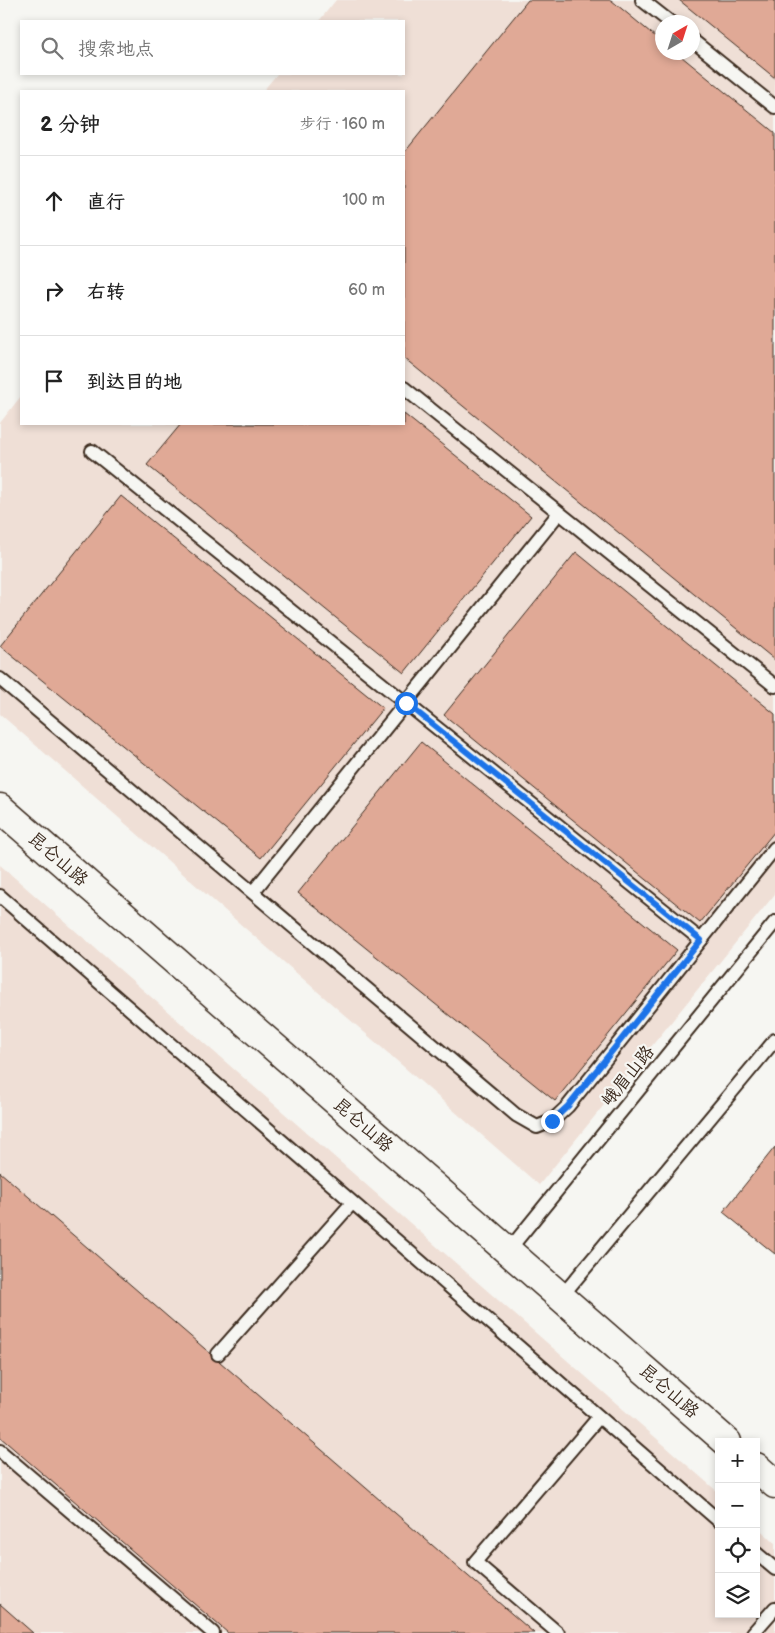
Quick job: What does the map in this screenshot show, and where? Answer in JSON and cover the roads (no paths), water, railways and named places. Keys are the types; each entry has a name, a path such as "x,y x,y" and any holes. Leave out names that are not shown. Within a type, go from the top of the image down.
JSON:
{"street":[{"name":"昆仑山路","path":"0,808 722,1438"},
{"path":"760,1471 775,1484"}],"lane":[{"path":"642,0 661,15"},
{"path":"700,46 775,106"},
{"path":"405,389 775,686"},
{"path":"92,451 701,940"},
{"path":"253,892 559,513"},
{"path":"0,679 516,1115 537,1127 552,1121 568,1106 775,848"},
{"path":"0,896 715,1517"},
{"name":"峨眉山路","path":"508,1251 775,922"},
{"path":"561,1297 775,1040"},
{"path":"218,1354 352,1203"},
{"path":"558,1633 475,1562 600,1417"},
{"path":"0,1451 213,1633"},
{"path":"760,1557 775,1570"},
{"path":"753,1633 775,1608"}]}
